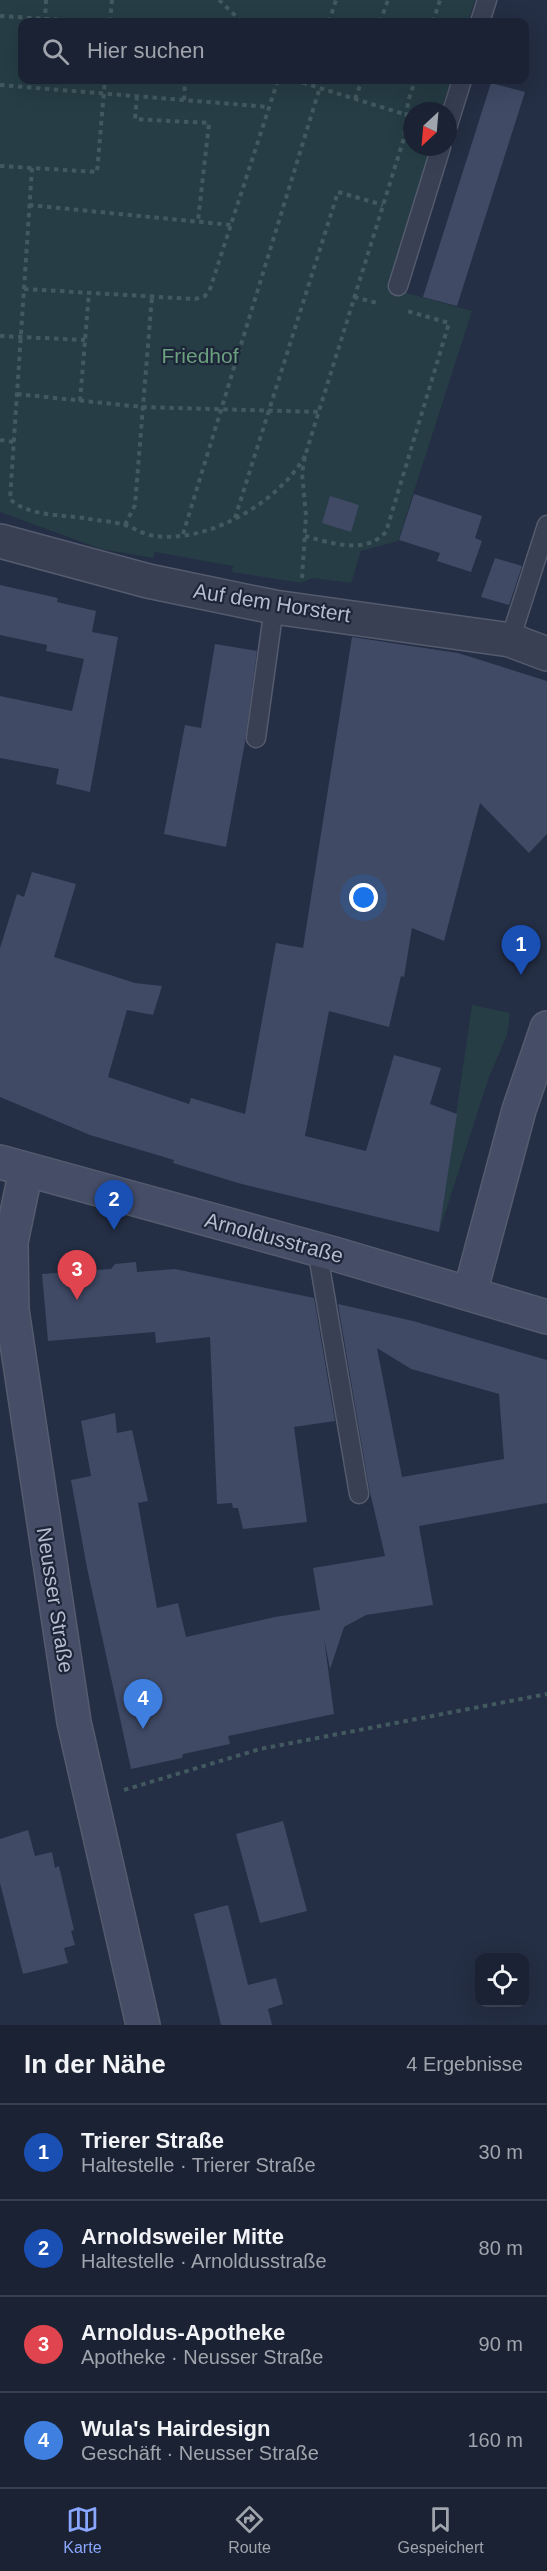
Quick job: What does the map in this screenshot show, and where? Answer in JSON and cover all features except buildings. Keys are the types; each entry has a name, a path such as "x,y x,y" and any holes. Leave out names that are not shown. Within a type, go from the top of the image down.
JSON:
{"street":[{"name":"Auf dem Horstert","path":"0,541 148,581 274,607 510,640 547,654"},
{"path":"470,1293 519,1110 547,1028"},
{"name":"Arnoldusstraße","path":"13,1166 317,1249 547,1317"},
{"name":"Neusser Straße","path":"13,1166 12,1310 74,1722 89,1800 143,2025"}],"lane":[{"path":"481,18 487,0"},
{"path":"455,102 461,84"},
{"path":"398,286 438,156"},
{"path":"510,640 547,525"},
{"path":"256,738 274,607"},
{"path":"317,1249 359,1494"}],"path":[{"path":"45,18 46,0"},
{"path":"107,0 112,0 110,18"},
{"path":"219,0 238,18"},
{"path":"330,18 336,0"},
{"path":"381,18 388,0"},
{"path":"434,18 440,0"},
{"path":"0,16 18,18"},
{"path":"0,166 97,172 105,84"},
{"path":"184,100 185,84"},
{"path":"24,289 195,299 205,296 231,225 277,84"},
{"path":"315,84 403,114"},
{"path":"355,99 361,84"},
{"path":"410,102 414,84"},
{"path":"0,85 269,107"},
{"path":"183,534 320,87"},
{"path":"137,96 135,118 208,123 198,221"},
{"path":"302,583 305,536 302,473 305,456 403,141"},
{"path":"32,168 10,499 15,504 28,509 125,525 155,536 206,531 262,505 295,475 305,456"},
{"path":"235,518 338,192 383,205"},
{"path":"30,205 231,225"},
{"path":"80,401 89,292"},
{"path":"125,525 135,505 152,296"},
{"path":"354,297 386,305"},
{"path":"305,536 330,543 358,546 379,539 386,532 449,323 397,308"},
{"path":"0,336 85,340"},
{"path":"17,394 142,407 319,412"},
{"path":"0,440 14,442"},
{"path":"89,1800 260,1749 547,1694"}],"green space":[{"name":"Friedhof","path":"0,0 475,0 469,18 18,18 18,84 450,84 445,102 403,102 403,156 428,156 389,288 472,311 398,541 361,551 351,583 312,578 301,583 232,572 233,566 155,552 153,558 101,549 0,512"},
{"path":"472,1005 510,1013 507,1035 489,1077 439,1232"}],"place":[{"name":"Trierer Straße","path":"521,975"},
{"name":"Arnoldsweiler Mitte","path":"114,1230"},
{"name":"Arnoldus-Apotheke","path":"77,1300"},
{"name":"Wula's Hairdesign","path":"143,1729"}]}
